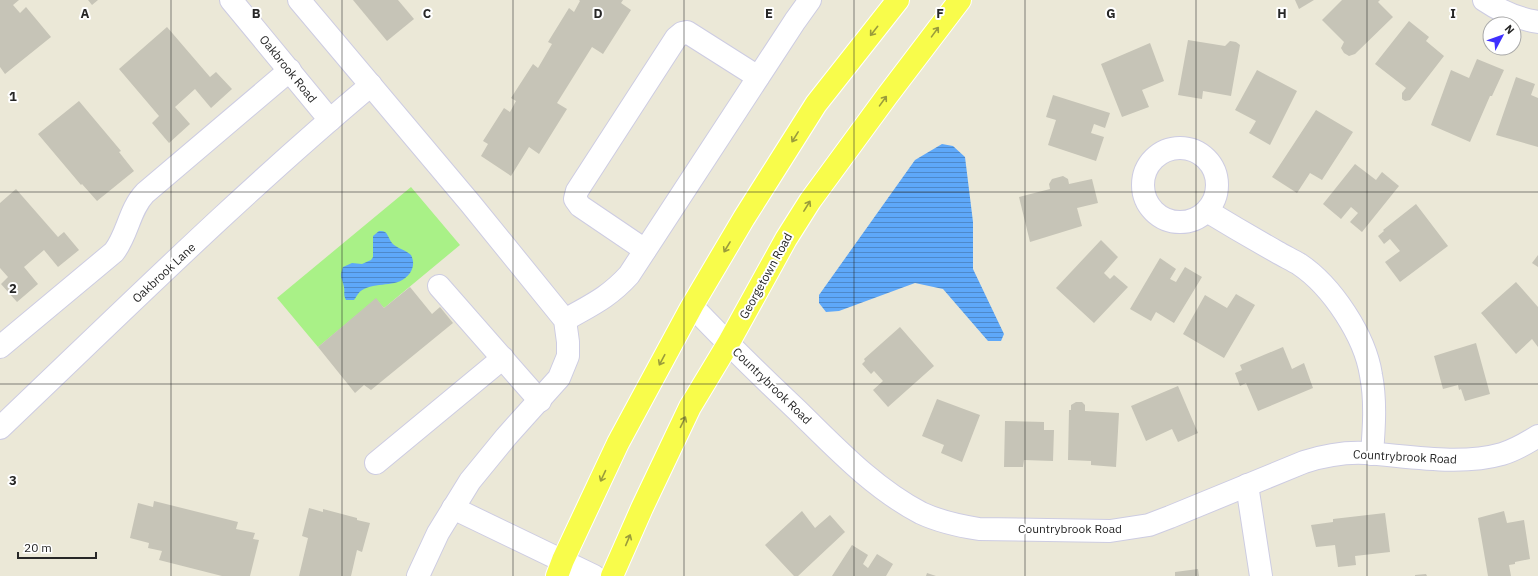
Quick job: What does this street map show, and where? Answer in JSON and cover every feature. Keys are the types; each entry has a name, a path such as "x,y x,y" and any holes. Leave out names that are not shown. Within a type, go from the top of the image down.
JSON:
{"main road":[{"path":"560,568 618,443 692,306 744,218 816,104 898,0"},
{"name":"Georgetown Road","path":"612,576 642,508 690,407 728,344 786,239 810,201 960,0"}],"street":[{"name":"Oakbrook Road","path":"231,0 330,120"},
{"path":"299,0 372,85 565,320 568,356 559,378 490,456 470,481 438,533 418,576"},
{"path":"565,320 601,300 617,288 629,275 810,0"},
{"path":"1484,0 1505,12 1527,20 1538,22"},
{"path":"645,250 580,206 575,199 577,191 676,38 682,33 687,32 758,77"},
{"path":"0,347 114,252 123,236 132,211 145,193 290,70"},
{"name":"Oakbrook Lane","path":"0,428 210,229 330,120 372,85"},
{"path":"1207,211 1299,264 1335,298 1355,330 1369,364 1372,377 1374,426 1372,454"},
{"path":"439,286 540,401"},
{"name":"Countrybrook Road","path":"692,306 728,344 856,468 896,498 922,513 944,521 979,529 1110,531 1134,528 1149,525 1170,517 1312,459 1346,454 1372,454 1435,459 1482,457 1502,454 1521,446 1538,436"},
{"path":"376,463 503,358"},
{"path":"1247,485 1261,576"},
{"path":"453,508 560,568 594,576"}],"green space":[{"path":"411,187 460,245 384,308 376,299 318,347 277,298"}],"water":[{"path":"942,144 953,146 965,157 973,222 973,269 1004,334 1001,341 988,341 943,289 915,283 839,311 826,312 819,303 819,295 915,160"},
{"path":"379,231 384,231 394,245 411,255 413,264 411,271 400,281 376,285 364,289 354,300 346,300 341,276 343,267 352,263 362,264 371,260 373,257 373,236"}],"building":[{"path":"0,0 19,0 13,5 20,13 26,7 51,37 5,74 0,67"},
{"path":"88,0 98,0 92,5"},
{"path":"353,0 398,0 414,19 387,41"},
{"path":"579,0 623,0 621,3 631,10 603,54 592,47 557,103 567,109 539,154 529,147 511,176 481,156 488,144 483,141 504,108 510,112 516,101 511,98 533,64 538,68 552,44 548,42 569,8 574,12 580,1"},
{"path":"1295,0 1314,0 1299,9"},
{"path":"1342,0 1380,0 1378,2 1393,17 1355,54 1349,56 1344,53 1341,48 1344,42 1322,20"},
{"path":"1409,21 1429,37 1426,41 1444,56 1410,100 1405,101 1402,99 1402,93 1406,88 1375,64"},
{"path":"167,27 210,77 216,72 232,89 211,108 195,89 175,107 190,124 169,143 152,123 159,116 119,69"},
{"path":"1188,40 1225,46 1230,41 1236,42 1240,45 1231,96 1203,91 1202,99 1178,95"},
{"path":"1150,43 1164,81 1142,90 1149,107 1122,117 1101,64"},
{"path":"1477,59 1504,70 1492,96 1490,96 1470,142 1431,125 1451,70 1469,78"},
{"path":"1257,70 1297,91 1270,145 1249,133 1256,121 1235,110"},
{"path":"1516,77 1535,84 1531,95 1538,98 1538,147 1496,135"},
{"path":"1053,95 1110,113 1105,128 1094,124 1091,133 1104,137 1096,161 1048,145 1056,120 1046,117"},
{"path":"79,101 121,151 119,152 134,171 97,201 82,184 81,185 38,134"},
{"path":"1316,110 1353,132 1322,180 1310,173 1297,193 1272,177"},
{"path":"1355,164 1376,180 1382,172 1399,186 1362,232 1350,222 1358,213 1351,207 1341,219 1323,204"},
{"path":"1063,176 1068,179 1069,184 1092,179 1098,203 1077,208 1082,226 1030,242 1019,197 1050,189 1049,184 1052,179"},
{"path":"16,189 58,237 64,232 79,250 58,267 44,250 24,267 38,284 17,302 1,284 8,277 0,268 0,203"},
{"path":"1416,204 1448,246 1400,282 1385,262 1400,251 1390,239 1384,244 1378,236 1384,231 1383,230"},
{"path":"1101,240 1118,257 1104,273 1110,279 1114,275 1128,287 1094,323 1056,288"},
{"path":"1538,255 1538,267 1532,263"},
{"path":"1160,258 1176,269 1170,279 1176,282 1185,267 1202,277 1174,323 1156,312 1151,321 1130,309"},
{"path":"1516,282 1538,307 1538,347 1532,339 1516,354 1481,313"},
{"path":"410,287 432,314 440,307 453,323 371,390 364,385 355,393 318,347 376,298 384,308"},
{"path":"1236,294 1255,305 1224,358 1183,334 1205,295 1227,308"},
{"path":"900,327 934,366 888,407 873,390 883,381 874,371 871,374 862,364 865,361 864,359"},
{"path":"1476,343 1490,394 1465,401 1458,385 1443,389 1434,356"},
{"path":"1283,347 1292,369 1304,363 1313,388 1258,411 1246,383 1240,386 1235,373 1242,370 1240,365"},
{"path":"1178,386 1198,433 1178,442 1172,429 1146,441 1131,406"},
{"path":"937,399 980,415 962,462 941,453 944,445 922,436"},
{"path":"1076,402 1082,402 1085,405 1085,411 1119,413 1116,467 1091,465 1091,461 1068,460 1069,410 1071,410 1071,405"},
{"path":"1005,421 1044,422 1044,430 1054,430 1053,461 1024,460 1023,467 1004,467"},
{"path":"154,501 238,522 236,529 255,533 253,539 259,540 250,576 222,576 159,560 162,551 148,548 149,543 130,538 138,503 153,507"},
{"path":"309,508 323,512 323,509 370,523 362,552 357,550 351,576 299,576 308,538 302,536"},
{"path":"802,511 815,528 830,515 845,532 798,576 794,576 765,545"},
{"path":"1504,511 1507,523 1524,520 1530,559 1515,562 1515,564 1509,565 1511,576 1488,576 1478,518"},
{"path":"1385,513 1390,552 1355,556 1356,565 1338,567 1335,545 1316,547 1311,525 1333,522 1333,519"},
{"path":"852,545 868,555 863,564 868,568 877,554 893,564 886,576 832,576"},
{"path":"1198,569 1199,576 1175,576 1175,572"},
{"path":"927,573 936,576 926,576"},
{"path":"1426,574 1427,576 1415,576 1415,575"}]}
